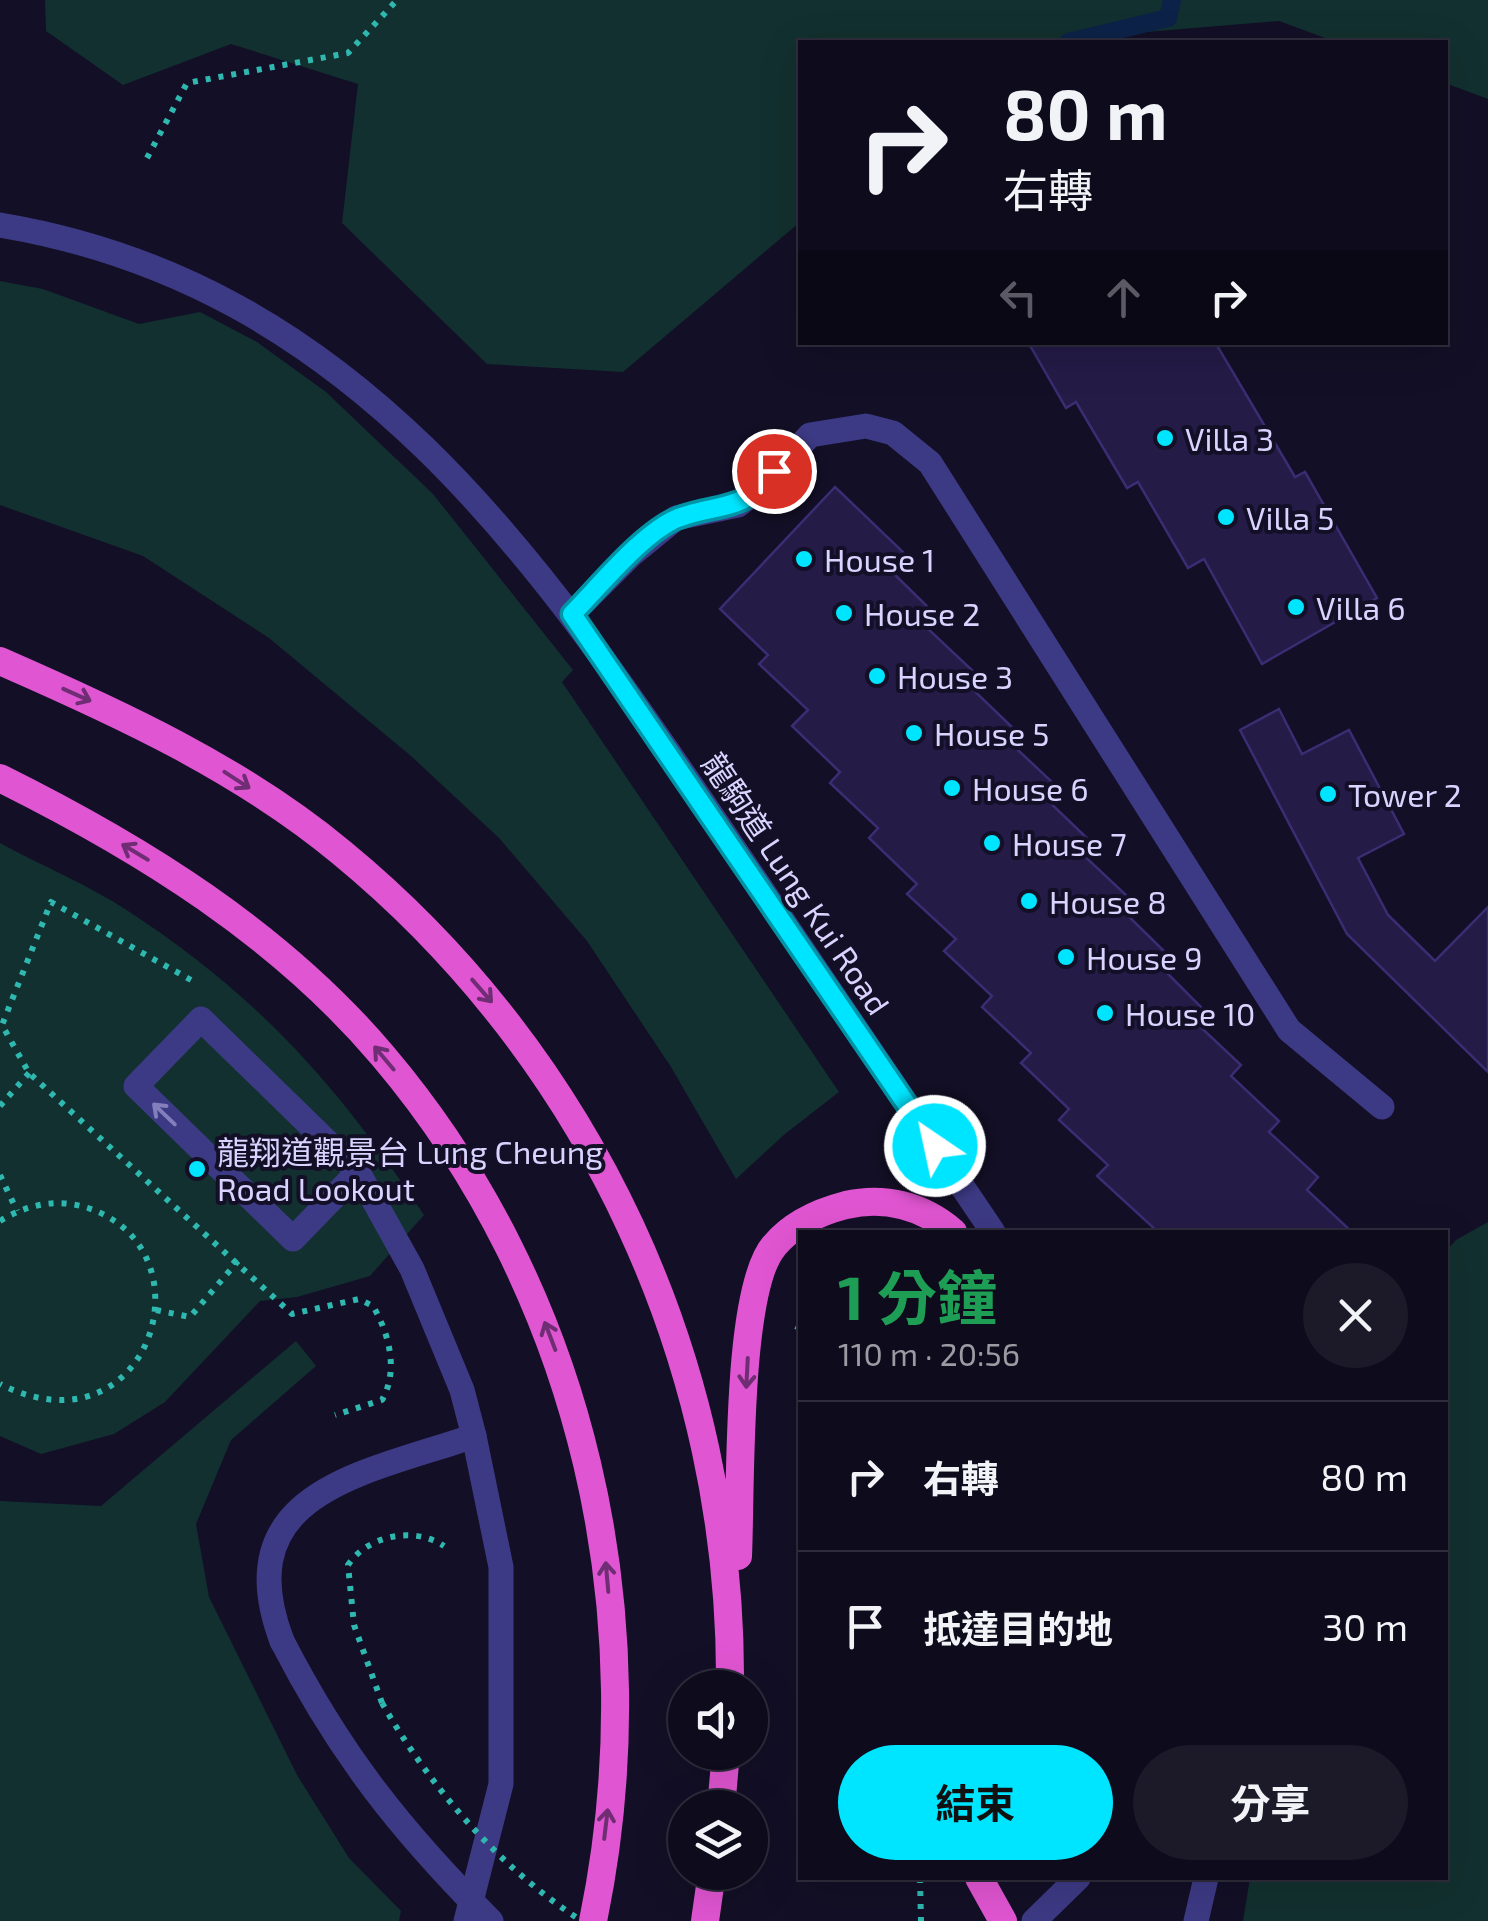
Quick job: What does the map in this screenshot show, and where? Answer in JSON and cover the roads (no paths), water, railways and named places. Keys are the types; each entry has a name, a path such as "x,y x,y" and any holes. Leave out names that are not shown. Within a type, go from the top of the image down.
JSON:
{"highway":[{"path":"0,661 86,699 210,764 342,852 438,941 491,1000 535,1060 618,1196 669,1314 714,1480 725,1556 729,1670"},
{"path":"0,778 75,815 169,872 244,925 316,986 382,1054 447,1139 504,1230 549,1332 582,1428 604,1540 615,1674 608,1810 593,1921"},
{"path":"731,1670 750,1322 757,1276 772,1247 794,1227 826,1210 864,1201 902,1204 936,1217 951,1230"},
{"path":"981,1880 1003,1921"},
{"path":"705,1921 709,1890"}],"street":[{"name":"龍駒道 Lung Kui Road","path":"0,225 84,240 144,260 218,294 320,357 458,481 572,614 992,1230"},
{"path":"572,614 632,554 676,518 738,505 763,486 810,435 866,426 893,434 930,463 1288,1030 1382,1107"},
{"path":"358,1172 293,1239 136,1086 201,1018 358,1172 412,1270 462,1390 501,1567 501,1784 466,1921"},
{"path":"474,1436 342,1480 298,1508 282,1526 267,1572 267,1594 282,1641 311,1697 378,1800 421,1851 490,1921"},
{"path":"1034,1921 1076,1880"},
{"path":"1196,1921 1206,1880"}],"waterway":[{"path":"1076,40 1168,18 1172,0"}],"place":[{"name":"Villa 3","path":"1165,438"},
{"name":"Villa 5","path":"1226,517"},
{"name":"House 1","path":"804,559"},
{"name":"Villa 6","path":"1296,607"},
{"name":"House 2","path":"844,613"},
{"name":"House 3","path":"877,676"},
{"name":"House 5","path":"914,733"},
{"name":"House 6","path":"952,788"},
{"name":"Tower 2","path":"1328,794"},
{"name":"House 7","path":"992,843"},
{"name":"House 8","path":"1029,901"},
{"name":"House 9","path":"1066,957"},
{"name":"House 10","path":"1105,1013"},
{"name":"龍翔道觀景台 Lung Cheung Road Lookout","path":"197,1169"}]}
